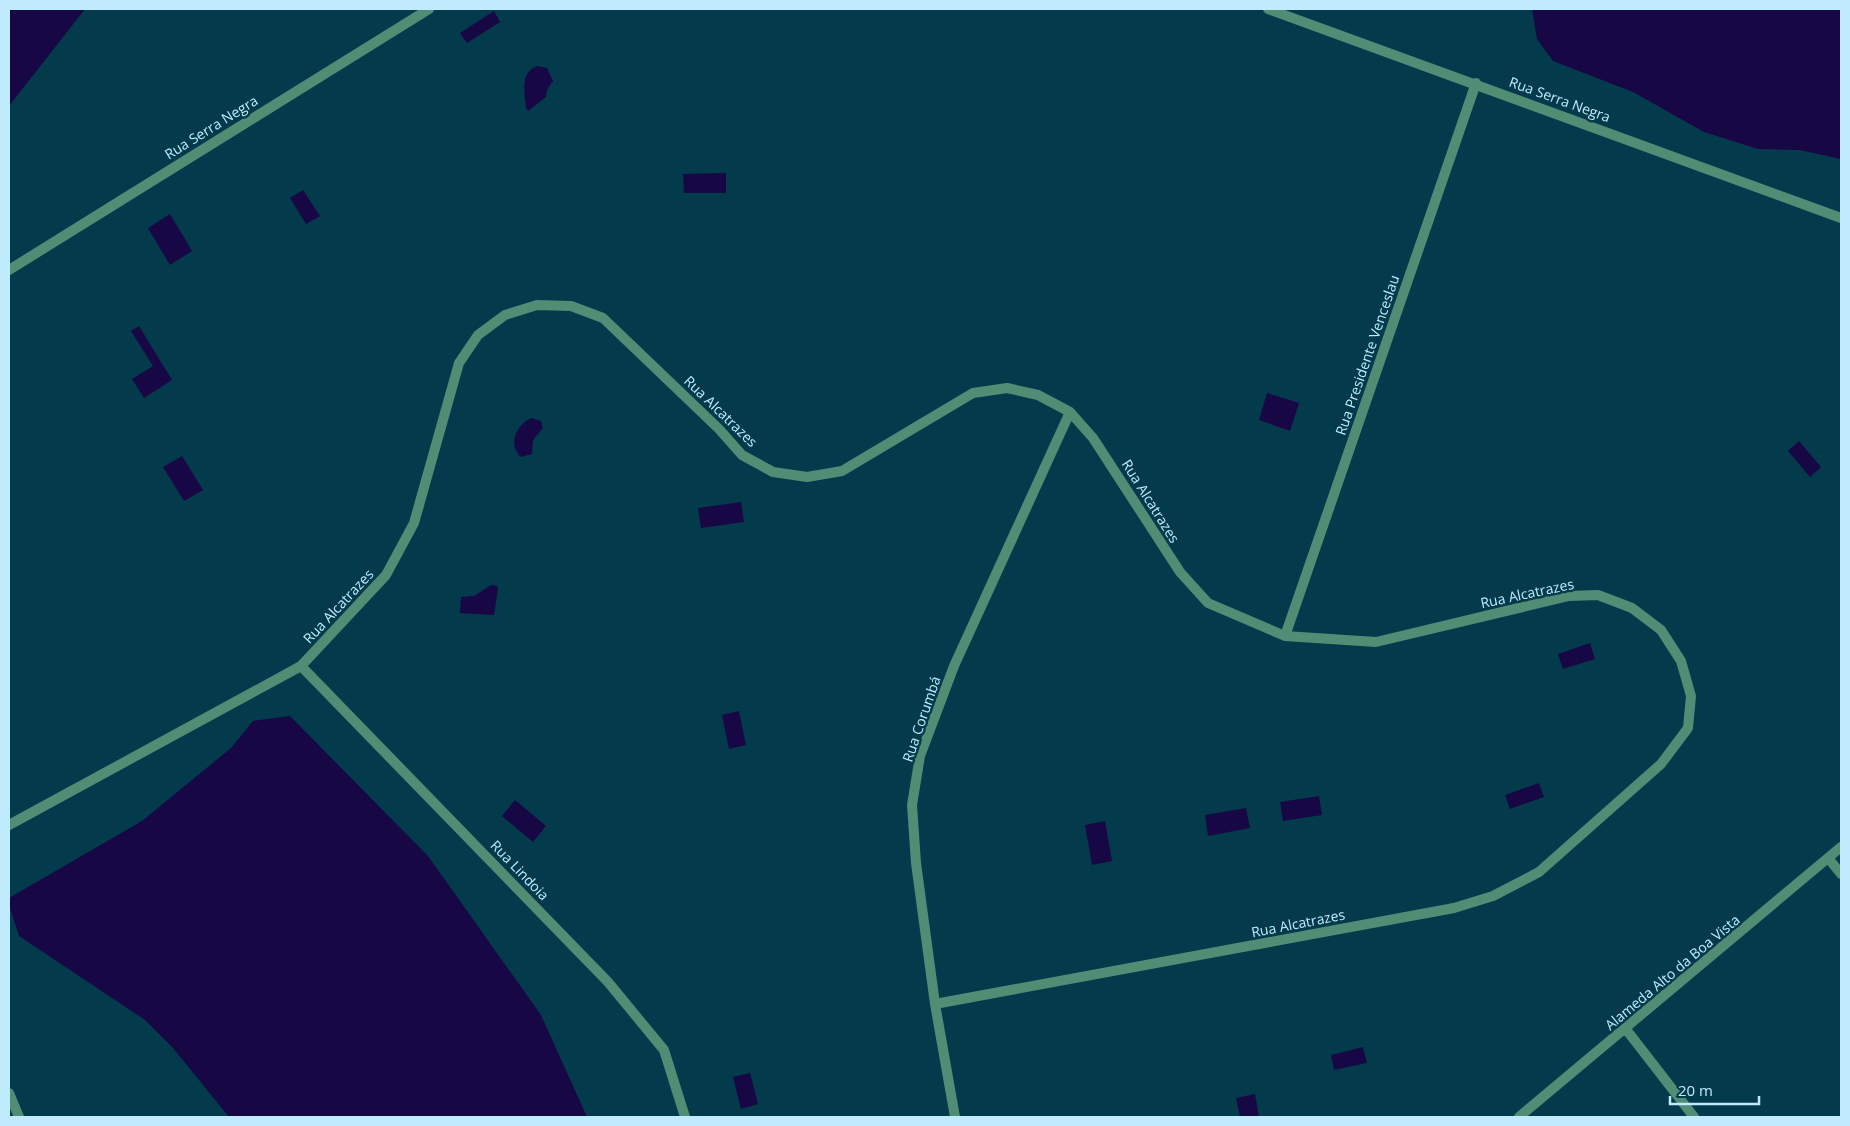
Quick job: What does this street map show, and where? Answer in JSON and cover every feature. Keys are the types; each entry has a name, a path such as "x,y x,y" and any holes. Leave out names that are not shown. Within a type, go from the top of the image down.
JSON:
{"street":[{"name":"Rua Serra Negra","path":"9,270 429,9"},
{"name":"Rua Serra Negra","path":"1268,9 1476,83 1841,218"},
{"name":"Rua Presidente Venceslau","path":"1284,636 1476,83"},
{"name":"Rua Alcatrazes","path":"9,825 301,666 386,575 414,523 458,363 478,335 505,315 538,305 572,306 603,318 684,395 742,455 773,472 807,477 842,471 973,393 1007,388 1038,395 1070,412 1093,438 1180,572 1208,603 1284,636 1376,642 1569,596 1598,595 1632,608 1661,630 1681,661 1691,696 1688,728 1661,764 1539,872 1493,896 1454,908 935,1004"},
{"name":"Rua Corumbá","path":"956,1117 935,1004 916,863 912,805 920,756 954,666 1070,412"},
{"name":"Rua Lindoia","path":"301,666 608,982 664,1050 685,1117"},
{"name":"Alameda Alto da Boa Vista","path":"1519,1117 1841,847"},
{"path":"1829,859 1841,874"},
{"path":"1625,1028 1694,1117"},
{"path":"9,1094 18,1117"}],"shaded area":[{"path":"9,9 85,9 9,106"},
{"path":"1532,9 1841,9 1841,159 1799,150 1758,149 1704,132 1633,92 1553,61 1537,39"},
{"path":"494,11 500,22 467,43 460,33"},
{"path":"537,66 547,68 553,81 547,90 546,97 528,111 526,108 525,78 531,69"},
{"path":"726,173 726,193 684,193 683,174"},
{"path":"303,190 320,216 306,224 290,198"},
{"path":"170,214 192,251 170,265 148,228"},
{"path":"139,326 172,380 144,398 132,379 153,366 131,331"},
{"path":"1267,393 1299,403 1290,431 1259,420"},
{"path":"532,418 541,421 543,428 533,440 532,454 521,457 517,452 514,441 518,429"},
{"path":"1799,441 1821,467 1810,477 1788,451"},
{"path":"182,456 203,490 184,501 163,467"},
{"path":"741,502 744,522 701,528 698,508"},
{"path":"491,585 497,586 498,589 494,615 460,613 461,597 474,596"},
{"path":"1590,643 1595,659 1563,669 1558,654"},
{"path":"739,711 746,745 729,749 722,715"},
{"path":"290,716 428,856 541,1015 587,1117 229,1117 173,1048 145,1020 19,936 9,905 9,898 142,821 231,748 253,721"},
{"path":"1539,783 1544,797 1510,809 1505,795"},
{"path":"1319,796 1322,815 1283,821 1280,802"},
{"path":"515,800 546,826 533,842 502,816"},
{"path":"1246,808 1250,828 1208,836 1205,815"},
{"path":"1105,821 1112,861 1092,865 1085,825"},
{"path":"1363,1047 1367,1063 1334,1070 1331,1055"},
{"path":"750,1073 758,1104 741,1109 733,1077"},
{"path":"1255,1094 1259,1117 1240,1117 1236,1098"}]}
